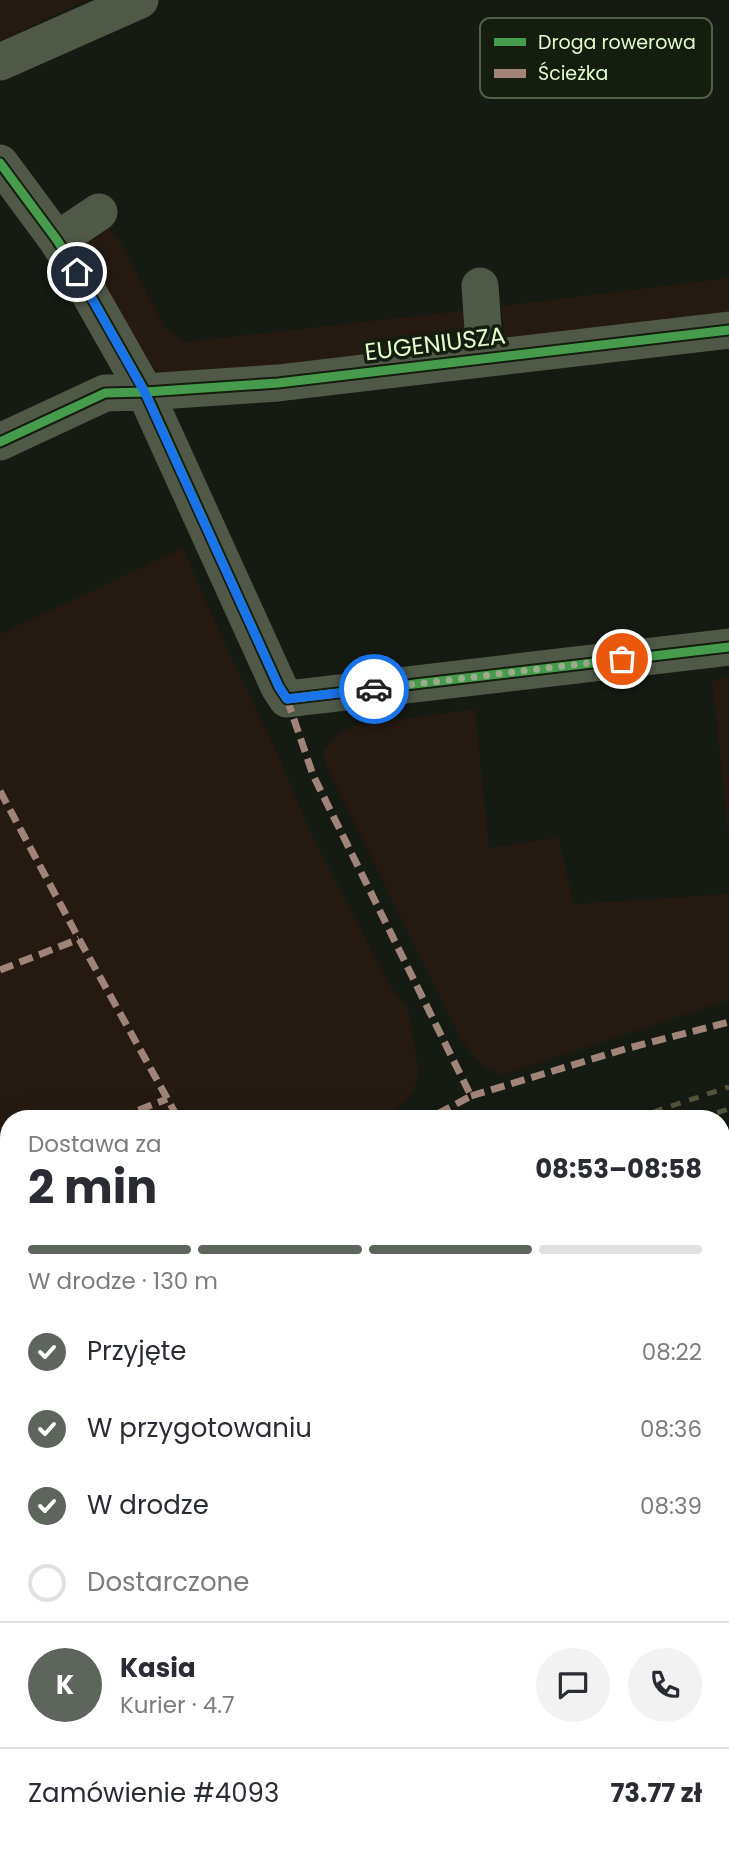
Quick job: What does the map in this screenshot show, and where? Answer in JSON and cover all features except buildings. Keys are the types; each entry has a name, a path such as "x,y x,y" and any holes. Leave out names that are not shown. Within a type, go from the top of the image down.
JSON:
{"street":[{"path":"0,62 140,0"},
{"path":"0,163 57,240 145,393 279,687 287,699 729,646"},
{"path":"57,240 99,212"},
{"path":"480,286 485,358"},
{"name":"EUGENIUSZA","path":"0,442 105,393 145,393 278,383 729,330"}],"shaded area":[{"path":"0,0 87,0 0,41"},
{"path":"105,222 123,247 166,329 186,342 469,310 465,347 194,380 161,374 152,368 73,242"},
{"path":"729,278 729,316 504,342 501,306"},
{"path":"183,548 309,829 388,982 408,1008 419,1072 412,1096 394,1110 0,1110 0,634"},
{"path":"729,678 729,843 712,680"},
{"path":"475,709 489,848 558,837 574,904 729,894 729,1000 503,1075 483,1066 462,1042 326,766 323,752 336,736 353,726"}],"railway":[{"path":"659,1110 729,1087"}],"marked path":[{"path":"287,699 313,775 471,1096 445,1110"},
{"path":"0,791 174,1110"},
{"path":"0,970 79,939"},
{"path":"471,1096 625,1049 729,1022"},
{"path":"139,1110 167,1099"}],"cycle path":[{"path":"0,163 57,240 145,392 279,687 287,699 729,647"},
{"path":"0,442 105,393 278,383 729,330"}],"way so far":[{"path":"374,689 622,659"}],"route":[{"path":"77,272 145,393 279,687 287,699 374,689"}]}
